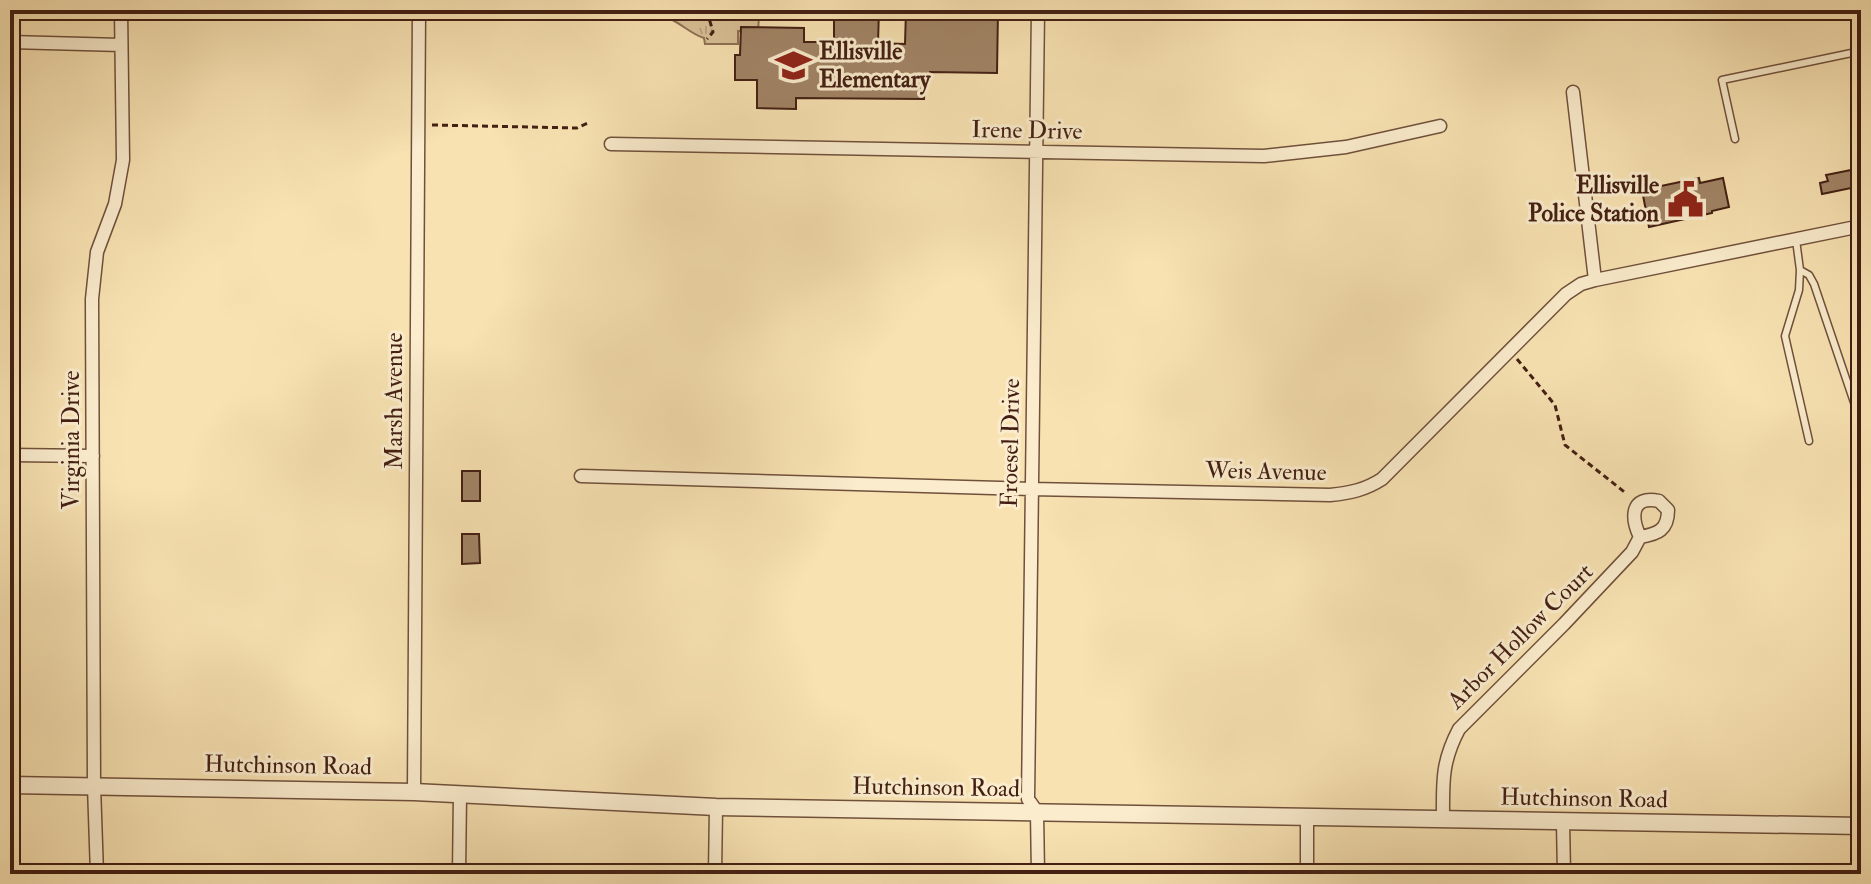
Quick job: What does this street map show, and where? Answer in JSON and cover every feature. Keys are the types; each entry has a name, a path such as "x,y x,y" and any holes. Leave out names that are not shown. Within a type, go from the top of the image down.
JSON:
{"street":[{"name":"Virginia Drive","path":"97,874 92,299 97,252 115,204 123,160 121,10"},
{"name":"Marsh Avenue","path":"414,792 419,10"},
{"name":"Froesel Drive","path":"1038,10 1028,799 1037,812 1038,874"},
{"path":"10,42 121,45"},
{"path":"1573,92 1595,280"},
{"name":"Irene Drive","path":"611,144 1264,156 1346,147 1440,126"},
{"name":"Weis Avenue","path":"581,476 1031,489 1350,493 1368,488 1382,479 1566,294 1581,284 1861,226"},
{"path":"10,455 93,456"},
{"name":"Arbor Hollow Court","path":"1443,820 1443,770 1459,729 1632,552 1640,537"},
{"name":"Hutchinson Road","path":"10,785 414,792 716,807 1861,826"},
{"path":"459,874 460,794"},
{"path":"715,874 716,807"},
{"path":"1307,816 1307,874"},
{"path":"1563,822 1564,874"}],"lane":[{"path":"1735,139 1722,80 1861,51"},
{"path":"1796,240 1799,290 1785,336 1809,441"},
{"path":"1800,270 1809,275 1814,284 1861,423"}],"path":[{"path":"596,10 601,14 710,11 713,32 707,39"},
{"path":"426,124 577,128 588,123"},
{"path":"1516,358 1555,405 1565,445 1627,494"}],"green space":[{"path":"604,10 789,10 789,17 759,16 758,32 738,31 738,44 705,44 704,38 670,19 666,12"}],"building":[{"path":"834,10 879,10 878,43 905,44 906,10 998,10 997,73 930,72 930,75 925,75 924,99 796,98 796,109 757,108 757,80 735,80 735,55 740,55 741,27 804,28 804,42 834,42"},
{"path":"1861,168 1861,186 1822,194 1820,183 1828,181 1826,175"},
{"name":"Ellisville Police Station","path":"1699,178 1700,183 1723,178 1729,207 1649,227 1642,190"},
{"path":"462,471 480,471 480,501 462,501"},
{"path":"462,534 479,534 480,563 462,564"}],"place":[{"name":"Ellisville Elementary","path":"793,65"},
{"name":"Ellisville Police Station","path":"1685,199"}]}
